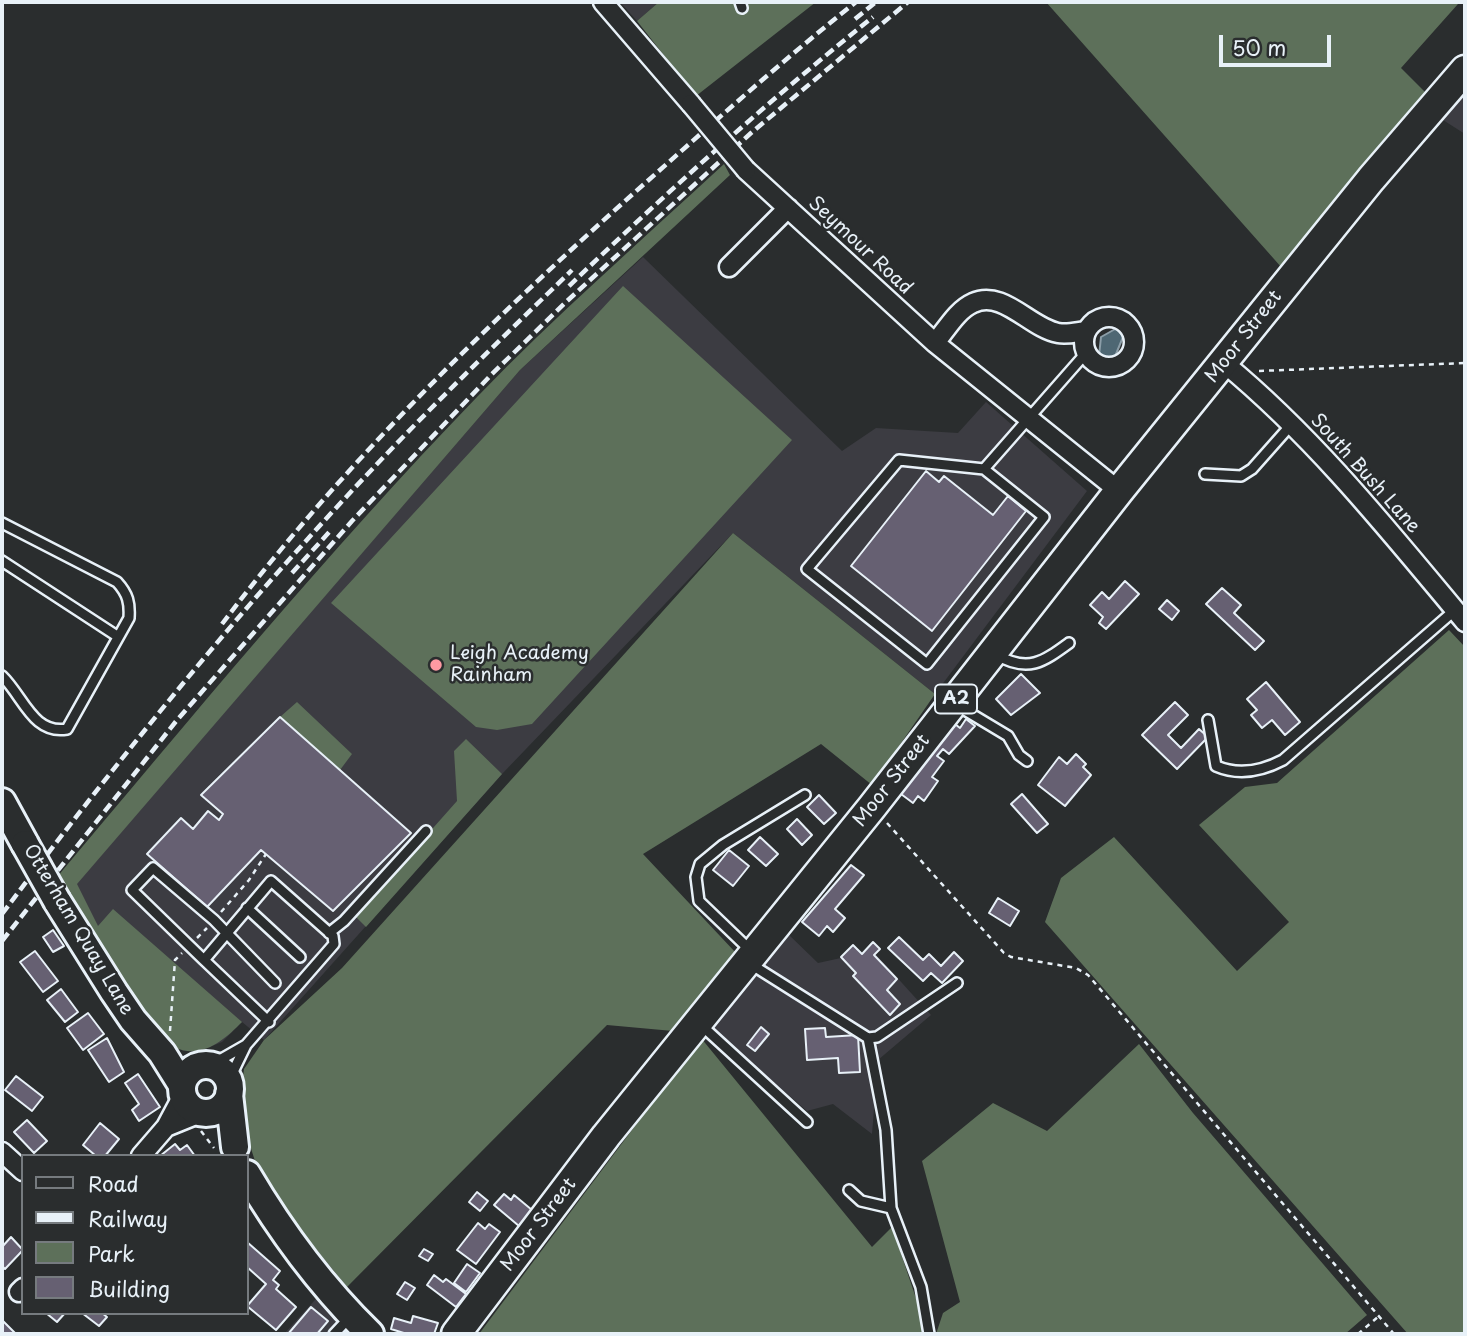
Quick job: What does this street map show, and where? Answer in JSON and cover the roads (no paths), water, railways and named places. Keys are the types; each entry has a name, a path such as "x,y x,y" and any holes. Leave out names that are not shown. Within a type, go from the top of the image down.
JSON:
{"main road":[{"name":"Moor Street","path":"456,1334 697,1022 872,807 1119,491 1229,368 1371,179 1465,70"}],"street":[{"name":"Seymour Road","path":"603,2 746,170 935,343 1119,491"},
{"path":"729,267 788,208"},
{"path":"935,343 961,312 974,302 988,301 1002,303 1039,326 1060,334 1086,331 1096,321 1111,317 1130,328 1134,340 1131,355 1123,363 1113,367 1096,364 1086,353 1086,331"},
{"name":"South Bush Lane","path":"1229,368 1291,425 1402,545 1460,616"},
{"name":"Otterham Quay Lane","path":"2,802 57,901 133,1020 162,1053 167,1065 205,1089 237,1151"},
{"path":"143,1154 205,1089"},
{"path":"2,1152 21,1169"},
{"path":"248,1176 343,1325 370,1334"}],"lane":[{"path":"984,469 1030,420 1086,353"},
{"path":"1205,474 1241,476 1252,469 1291,425"},
{"path":"899,460 984,469 1044,517 927,664 807,569 899,460"},
{"path":"2,523 117,582 126,592 130,605 129,618 67,729 46,728 33,718 2,677"},
{"path":"2,561 117,636"},
{"path":"1208,720 1216,766 1226,771 1264,770 1283,760 1460,616"},
{"path":"992,653 1011,663 1031,664 1045,660 1069,643"},
{"path":"953,703 995,725 1008,736 1019,755 1027,761"},
{"path":"805,795 709,855 700,864 696,877 699,901 707,911 751,958 868,1038 877,1037 957,983"},
{"path":"329,933 344,921 426,831"},
{"path":"269,1021 131,890 153,868 228,935 275,983"},
{"path":"204,960 228,935 271,881 329,933 334,944 269,1021 205,1089"},
{"path":"247,908 300,957"},
{"path":"697,1022 807,1122"},
{"path":"868,1038 886,1130 891,1208 921,1287 929,1334"},
{"path":"205,1089 246,1045"},
{"path":"849,1190 862,1201 891,1208"}],"water":[{"path":"1117,328 1123,337 1114,359 1105,362 1099,356 1101,337"}],"railway":[{"path":"222,624 318,506 421,394 475,341 643,185 856,2"},
{"path":"855,19 876,2"},
{"path":"2,941 177,720 352,521 492,374 566,302 751,133 908,2"},
{"path":"569,286 718,148 873,17"},
{"path":"2,914 169,700 302,545 403,437 572,270"},
{"path":"292,573 332,529"}],"place":[{"name":"Leigh Academy Rainham","path":"436,665"}]}
